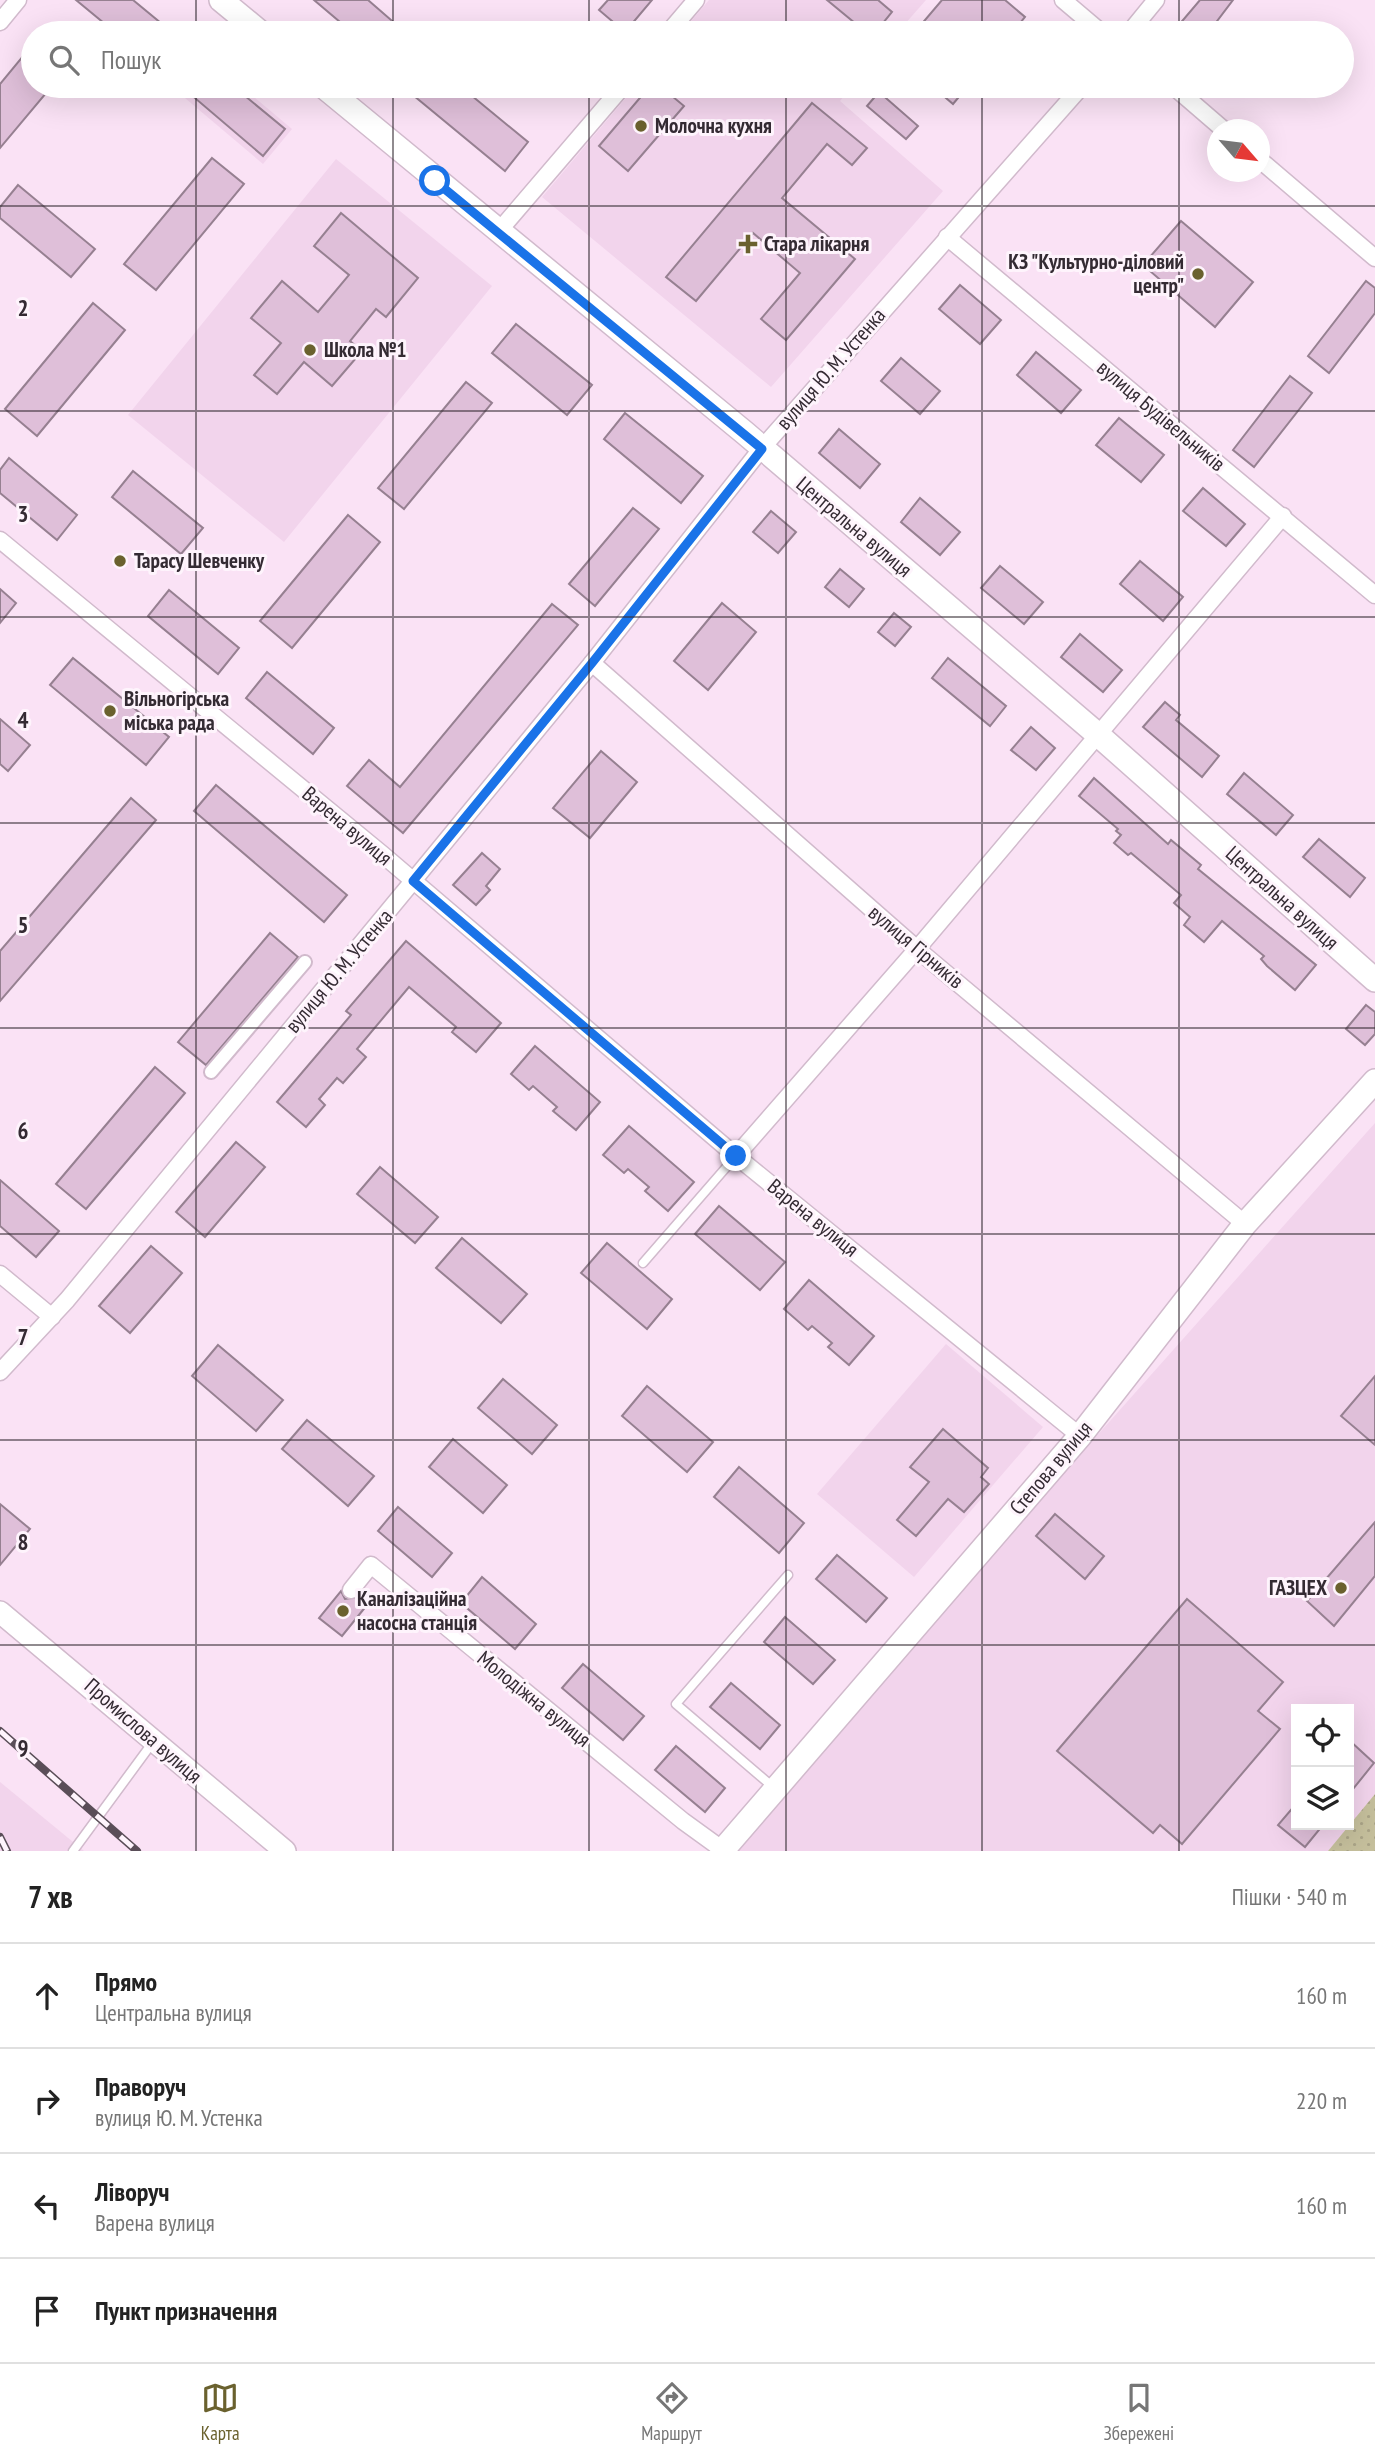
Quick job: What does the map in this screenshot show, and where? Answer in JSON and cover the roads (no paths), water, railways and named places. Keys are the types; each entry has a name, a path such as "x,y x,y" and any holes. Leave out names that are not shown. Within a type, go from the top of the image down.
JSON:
{"main road":[{"path":"221,0 246,21"},
{"name":"Центральна вулиця","path":"337,98 762,449 1096,733 1375,980"},
{"name":"Степова вулиця","path":"722,1850 1080,1436 1245,1224 1375,1081"}],"street":[{"path":"0,22 18,0"},
{"path":"678,21 696,0"},
{"path":"1063,0 1088,21"},
{"path":"1139,21 1156,0"},
{"path":"498,232 613,98"},
{"name":"вулиця Ю. М. Устенка","path":"0,1372 52,1317 413,881 592,663 762,449 1071,98"},
{"path":"1186,98 1211,119"},
{"path":"1270,169 1375,258"},
{"name":"вулиця Будівельників","path":"947,237 1375,595"},
{"path":"736,1156 917,949 1096,733 1283,516"},
{"name":"Варена вулиця","path":"0,540 413,881 736,1156 1080,1436"},
{"name":"вулиця Гірників","path":"592,663 917,949 1245,1224"},
{"path":"211,1072 304,962"},
{"path":"0,1274 52,1317"},
{"name":"Молодіжна вулиця","path":"351,1590 371,1565 722,1850"},
{"name":"Промислова вулиця","path":"0,1612 113,1704 153,1742 285,1851"}],"lane":[{"path":"643,1263 736,1156"},
{"path":"775,1789 676,1704 788,1575"},
{"path":"73,1851 153,1742"}],"railway":[{"path":"0,1731 137,1851"},
{"path":"0,1837 7,1851"}],"place":[{"name":"Молочна кухня","path":"641,126"},
{"name":"Стара лікарня","path":"748,244"},
{"name":"КЗ \"Культурно-діловий центр\"","path":"1198,274"},
{"name":"Школа №1","path":"310,350"},
{"name":"Тарасу Шевченку","path":"120,561"},
{"name":"Вільногірська міська рада","path":"110,711"},
{"name":"ГАЗЦЕХ","path":"1341,1588"},
{"name":"Каналізаційна насосна станція","path":"343,1611"}]}
